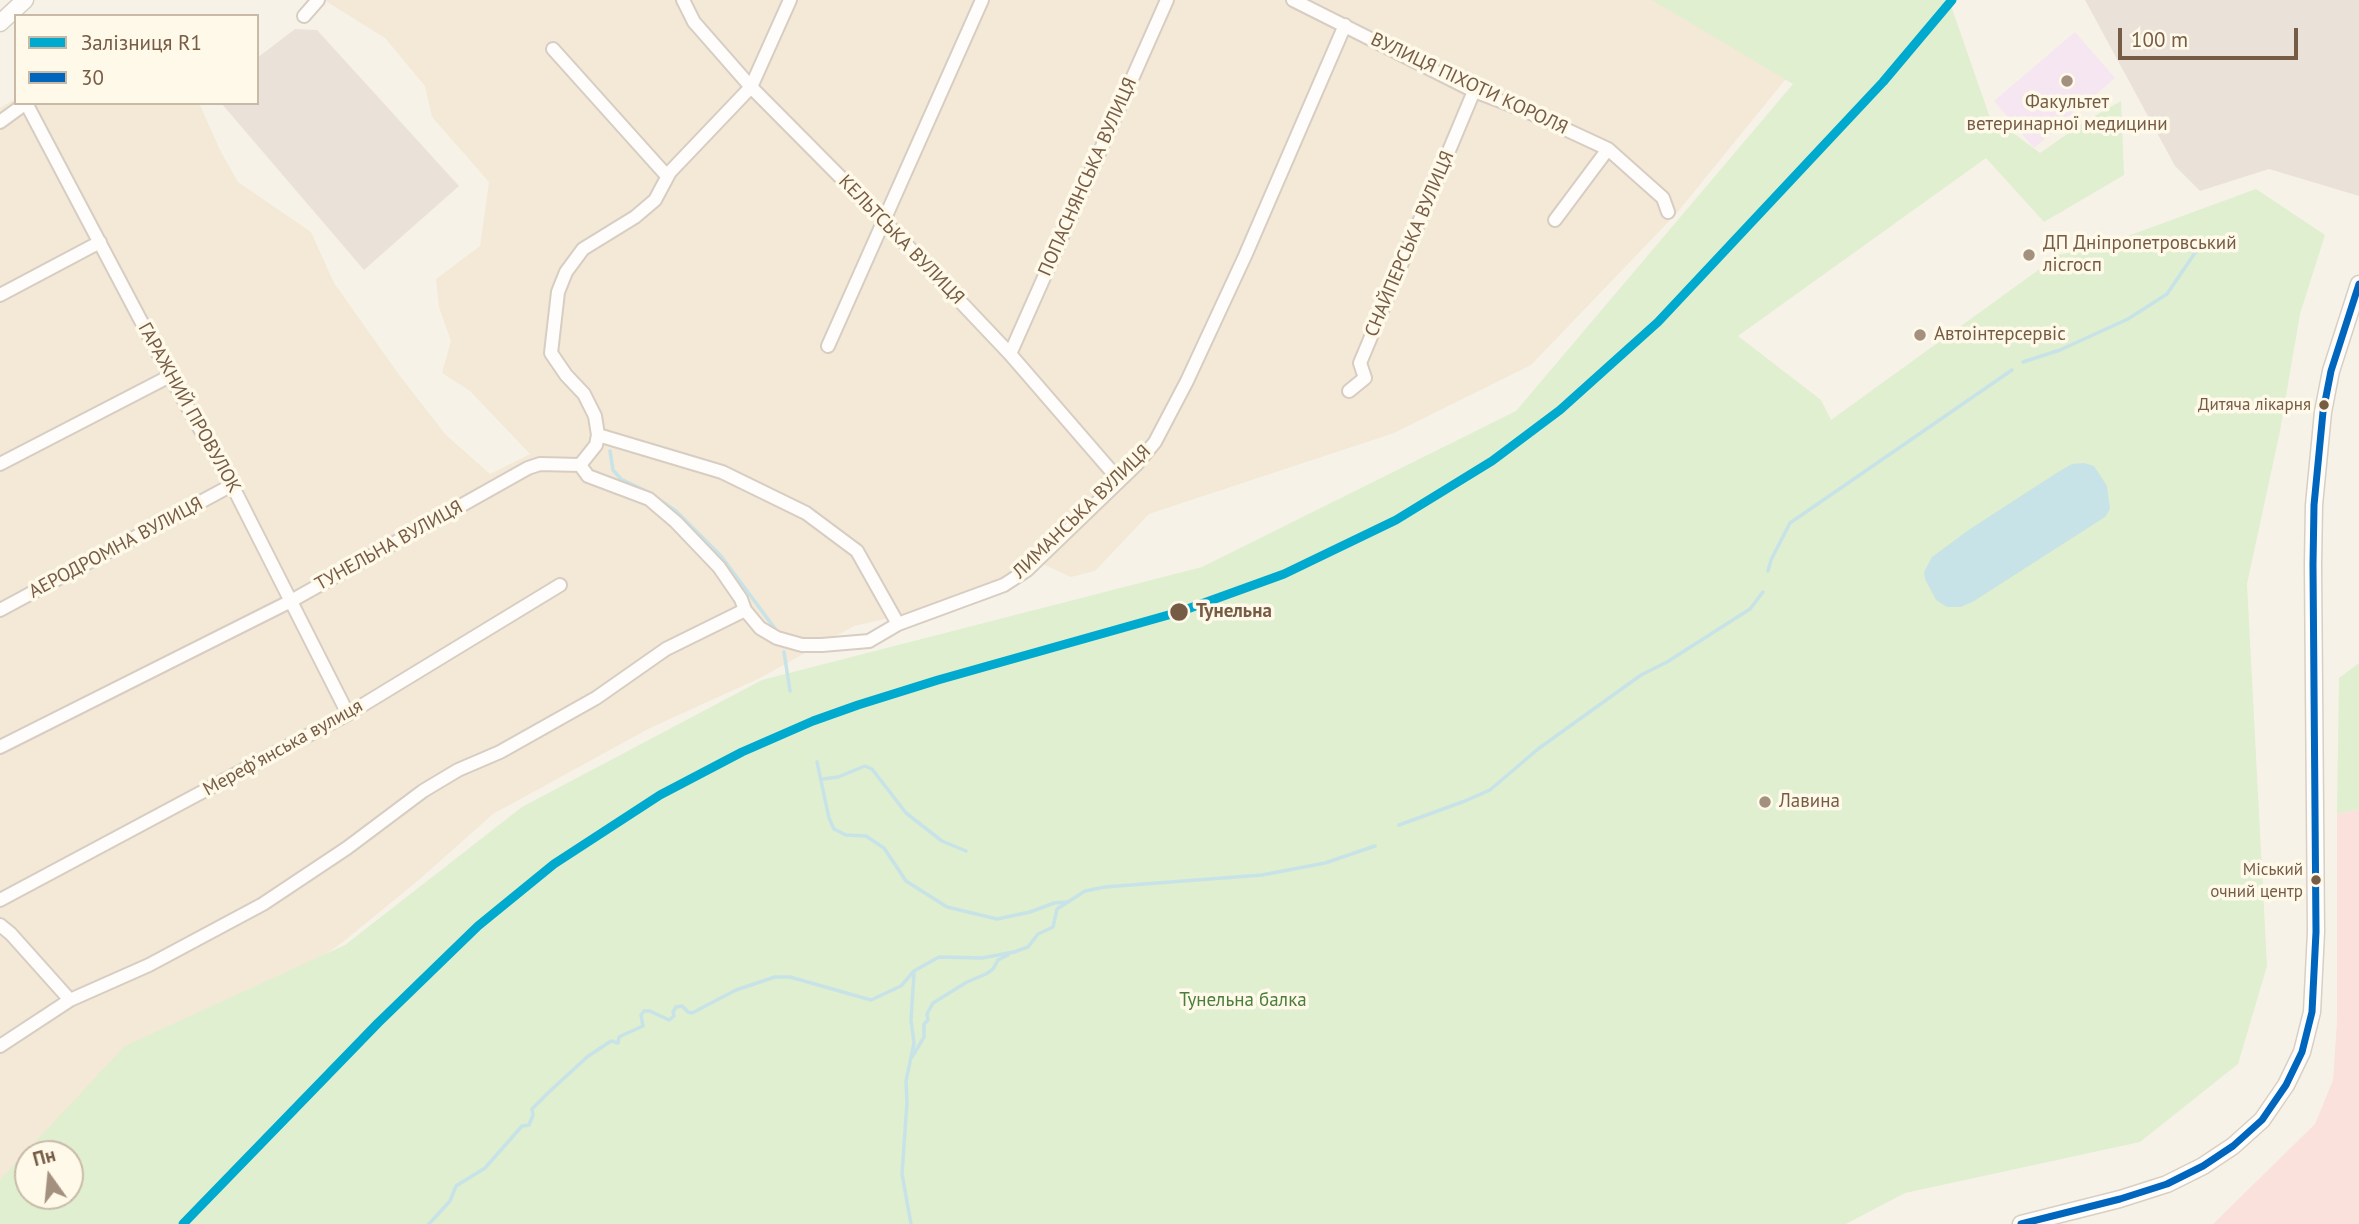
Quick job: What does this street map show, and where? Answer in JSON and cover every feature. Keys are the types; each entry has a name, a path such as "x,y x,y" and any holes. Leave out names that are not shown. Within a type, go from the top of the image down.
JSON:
{"main road":[{"path":"0,23 24,0"},
{"path":"2021,1224 2120,1199 2167,1184 2203,1166 2241,1140 2262,1120 2286,1085 2302,1052 2312,1012 2316,932 2314,505 2323,412 2334,360 2359,284"}],"street":[{"path":"304,16 318,0"},
{"name":"КЕЛЬТСЬКА ВУЛИЦЯ","path":"683,0 694,22 751,87 884,221 1010,354 1119,480"},
{"path":"0,1046 70,1000 149,965 263,904 347,848 423,791 458,770 500,752 596,698 666,649 745,610 741,599 719,567 667,514 649,499 588,476 580,465 596,445 598,435 595,416 584,394 566,375 551,353 558,292 566,272 583,249 635,217 656,200 667,176 751,87 790,0"},
{"path":"828,346 982,0"},
{"name":"ПОПАСНЯНСЬКА ВУЛИЦЯ","path":"1010,354 1167,0"},
{"name":"ВУЛИЦЯ ПІХОТИ КОРОЛЯ","path":"1293,0 1474,91 1524,110 1608,149 1663,198 1668,212"},
{"name":"ЛИМАНСЬКА ВУЛИЦЯ","path":"745,610 760,628 777,638 802,645 869,641 898,624 1004,585 1027,570 1137,464 1155,442 1187,381 1245,256 1345,25"},
{"path":"553,49 667,176"},
{"name":"СНАЙПЕРСЬКА ВУЛИЦЯ","path":"1349,391 1365,379 1360,363 1474,91"},
{"path":"0,122 23,105"},
{"name":"ГАРАЖНИЙ ПРОВУЛОК","path":"27,105 170,376 232,485 348,714"},
{"path":"1555,220 1608,149"},
{"path":"0,295 100,242"},
{"path":"0,464 170,376"},
{"path":"598,435 722,472 806,513 857,551 898,624"},
{"name":"ТУНЕЛЬНА ВУЛИЦЯ","path":"0,747 291,601 528,468 540,464 580,465"},
{"name":"АЕРОДРОМНА ВУЛИЦЯ","path":"0,610 232,485"},
{"name":"Мерефʼянська вулиця","path":"0,900 348,714 560,585"},
{"path":"0,925 70,1000"}],"shaded area":[{"path":"324,0 1850,0 1676,214 1531,365 1394,433 1149,514 1095,571 1071,577 1034,560 987,596 854,626 760,678 650,728 493,814 343,942 243,1012 49,1140 14,1140 14,1181 0,1208 0,108 14,99 14,105 200,105 238,182 311,232 334,283 400,376 446,435 490,474 530,454 470,391 442,373 451,341 439,307 436,279 480,246 489,182 432,117 425,86 385,38"},
{"path":"2085,0 2359,0 2359,196 2269,169 2200,191 2175,166"},
{"path":"295,29 317,30 459,186 364,270 223,105 259,105 259,56"},
{"path":"2075,32 2115,78 2034,148 1994,101"},
{"path":"2359,809 2359,1224 2213,1224 2315,1124 2333,1080 2337,1022 2337,814"}],"green space":[{"name":"Тунельна балка","path":"1652,0 1949,0 1989,115 2040,153 2121,101 2124,175 2044,222 1986,158 1738,336 1821,400 1831,420 2059,255 2106,244 2256,189 2325,235 2300,314 2280,431 2247,584 2267,966 2238,1064 2140,1142 1905,1193 1846,1224 0,1224 0,1180 14,1165 14,1210 84,1210 84,1140 37,1140 125,1046 345,945 522,807 762,680 1202,567 1516,411 1793,84"},
{"path":"2359,663 2359,809 2337,814 2339,678"}],"water":[{"path":"2072,464 2094,466 2107,486 2110,509 2105,517 1974,601 1961,607 1947,607 1936,600 1924,572 1932,557 2055,474"}],"waterway":[{"path":"2023,362 2060,350 2128,319 2167,294 2199,247 2211,237"},
{"path":"1768,571 1790,523 2012,370"},
{"path":"610,451 613,470 621,479 648,492"},
{"path":"657,498 676,511 721,556 779,634"},
{"path":"1399,825 1490,790 1538,749 1641,675 1667,662 1750,609 1763,592"},
{"path":"784,652 790,691"},
{"path":"817,762 829,818 834,829 846,835 866,836 884,848 906,881 947,907 997,919 1067,902"},
{"path":"823,779 838,777 865,766 872,769 906,813 942,841 966,851"},
{"path":"429,1224 450,1201 456,1186 485,1168 522,1126 529,1125 532,1109 549,1092 587,1057 611,1041 618,1043 619,1037 643,1026 641,1015 644,1011 669,1020 674,1016 676,1007 682,1006 692,1013 736,990 775,977 790,977 871,1000 901,986 914,971 939,957 982,958 1028,947 1038,934 1053,927 1057,909 1085,891 1105,887 1262,875 1325,863 1375,846"},
{"path":"912,1057 924,1037 924,1024 928,1020 927,1014 933,1003 967,982 986,974 998,960 1008,955"},
{"path":"911,1224 902,1174 906,1081 914,1043 911,1020 914,973"}],"rail line":[{"name":"R1","path":"183,1224 378,1023 478,926 554,864 660,795 742,752 858,705 1179,612 1284,574 1396,520 1492,461 1560,410 1658,322 1883,82 1952,0"}],"transit line":[{"name":"30","path":"2021,1224 2120,1199 2167,1184 2203,1166 2233,1146 2262,1120 2286,1085 2302,1052 2312,1012 2316,932 2314,505 2323,412 2331,371 2359,284"}],"place":[{"name":"Факультет ветеринарної медицини","path":"2067,81"},
{"name":"ДП Дніпропетровський лісгосп","path":"2029,255"},
{"name":"Автоінтерсервіс","path":"1920,335"},
{"name":"Дитяча лікарня","path":"2324,405"},
{"name":"Тунельна","path":"1179,612"},
{"name":"Лавина","path":"1765,802"},
{"name":"Міський очний центр","path":"2316,880"}]}
